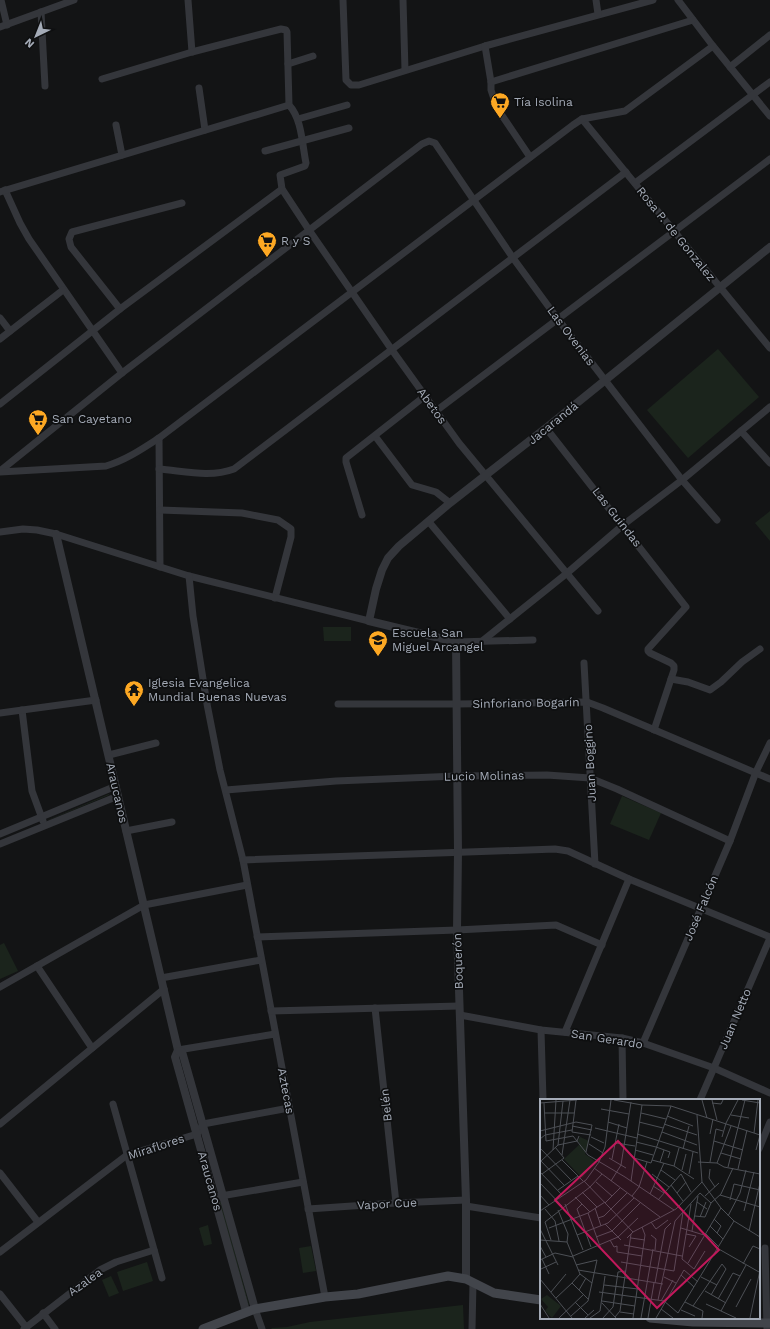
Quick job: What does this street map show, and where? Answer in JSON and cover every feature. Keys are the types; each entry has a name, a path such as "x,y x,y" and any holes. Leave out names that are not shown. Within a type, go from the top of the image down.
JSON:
{"main road":[{"path":"204,1329 251,1310 325,1297 358,1294 448,1276 470,1281 494,1293 540,1300"},
{"path":"656,1319 693,1325 768,1325"}],"street":[{"path":"1,0 8,25"},
{"path":"0,28 74,0"},
{"path":"188,0 192,52"},
{"path":"343,0 346,80 351,85 359,86 405,70 598,14 626,4 653,0"},
{"path":"403,0 405,70"},
{"path":"596,0 598,14"},
{"path":"678,0 770,116"},
{"path":"42,12 45,86"},
{"path":"491,82 693,20"},
{"path":"0,404 120,309 282,189 280,175 306,165 298,120 294,111 289,105 287,32 284,29 192,52 102,79"},
{"path":"730,67 770,35"},
{"path":"485,46 491,90 497,108 530,157"},
{"path":"0,472 106,466 132,455 159,438 573,124 582,119 624,111 713,46"},
{"path":"288,64 313,56"},
{"path":"635,183 770,82"},
{"path":"199,88 205,130"},
{"path":"122,373 29,239 3,191 289,105"},
{"path":"298,120 347,105"},
{"name":"Rosa P. de Gonzalez","path":"582,119 770,348"},
{"path":"116,125 122,155"},
{"path":"265,151 349,128"},
{"name":"Las Ovenias","path":"309,230 422,144 429,141 435,143 513,258 557,318 682,480 717,520"},
{"path":"436,411 557,318 675,232 770,159"},
{"path":"159,469 211,474 224,473 234,469 626,172"},
{"name":"Abetos","path":"282,189 392,350 459,443 598,611"},
{"path":"120,309 71,247 69,239 72,232 182,203"},
{"path":"0,472 122,373 309,230"},
{"name":"Jacarandá","path":"369,621 382,570 388,558 399,546 450,503 546,428 770,247"},
{"path":"0,339 63,290"},
{"path":"0,318 10,331"},
{"path":"362,515 346,458 425,396"},
{"path":"481,642 770,407"},
{"name":"Las Guindas","path":"546,428 686,607 648,649 650,653 671,663 674,666 671,679"},
{"path":"741,431 770,463"},
{"path":"375,436 412,485 436,492 450,503"},
{"path":"159,438 160,567"},
{"path":"160,510 242,513 271,518 286,525 291,529 291,537 275,598"},
{"path":"429,522 510,619"},
{"path":"0,532 23,529 56,534 189,576 456,642 533,640"},
{"name":"Araucanos","path":"56,534 178,1050 175,1057 251,1310"},
{"name":"Aztecas","path":"189,576 193,616 207,704 220,770 243,860 270,1011 325,1297"},
{"name":"Boquerón","path":"456,642 458,852 457,930 470,1281"},
{"path":"654,730 671,679 688,682 710,690 721,682 742,662 760,649"},
{"name":"Juan Boggino","path":"584,663 595,864"},
{"path":"0,713 96,700"},
{"name":"Sinforiano Bogarín","path":"338,704 587,702 756,772 770,780"},
{"path":"22,710 32,791 45,826"},
{"path":"109,755 156,743"},
{"name":"José Falcón","path":"643,1043 730,841 756,772 770,743"},
{"name":"Lucio Molinas","path":"226,790 336,781 457,776 554,776 590,778 730,841"},
{"path":"0,834 116,786"},
{"path":"0,844 118,796"},
{"path":"126,831 172,822"},
{"path":"243,860 555,849 568,851 629,879 770,938"},
{"path":"565,1032 629,879"},
{"path":"0,987 144,905 247,885"},
{"path":"257,937 556,925 602,945"},
{"name":"Juan Netto","path":"700,1099 770,938"},
{"path":"161,978 261,960"},
{"path":"37,966 92,1048"},
{"path":"1,1121 164,989"},
{"path":"270,1011 459,1006"},
{"name":"Belén","path":"375,1008 396,1203"},
{"name":"San Gerardo","path":"460,1015 541,1030 622,1038 643,1043 714,1068 770,1093"},
{"path":"541,1030 543,1099"},
{"path":"178,1050 275,1034"},
{"path":"622,1038 623,1099"},
{"name":"Araucanos","path":"178,1050 182,1052 203,1124 218,1196"},
{"path":"113,1104 162,1278"},
{"path":"203,1124 289,1108"},
{"path":"760,1147 770,1122"},
{"name":"Miraflores","path":"0,1252 127,1155 197,1134 203,1124"},
{"path":"0,1173 38,1222"},
{"path":"218,1196 303,1182"},
{"name":"Vapor Cue","path":"308,1209 396,1203 466,1203 540,1218"},
{"path":"765,1248 768,1325"},
{"name":"Azalea","path":"25,1328 100,1270 116,1262 154,1250"},
{"path":"470,1281 472,1329"},
{"path":"0,1294 25,1328"},
{"path":"251,1310 262,1329"},
{"path":"43,1313 55,1329"}],"shaded area":[{"path":"718,349 759,397 688,458 647,410"},
{"path":"770,511 770,541 755,523"},
{"path":"323,627 351,627 351,641 324,641"},
{"path":"109,794 49,820 48,820"},
{"path":"622,796 661,813 649,840 610,824"},
{"path":"4,943 18,971 0,979 0,945"},
{"path":"219,1202 221,1202 249,1304 248,1305"},
{"path":"208,1225 212,1244 204,1246 199,1228"},
{"path":"311,1246 316,1271 303,1273 299,1248"},
{"path":"147,1262 153,1281 123,1291 117,1272"},
{"path":"111,1276 119,1293 109,1297 102,1280"},
{"path":"463,1305 464,1329 271,1328 287,1327 310,1322"}],"place":[{"name":"Tía Isolina","path":"500,119"},
{"name":"R y S","path":"267,258"},
{"name":"San Cayetano","path":"38,436"},
{"name":"Escuela San Miguel Arcangel","path":"378,657"},
{"name":"Iglesia Evangelica Mundial Buenas Nuevas","path":"134,707"}]}
